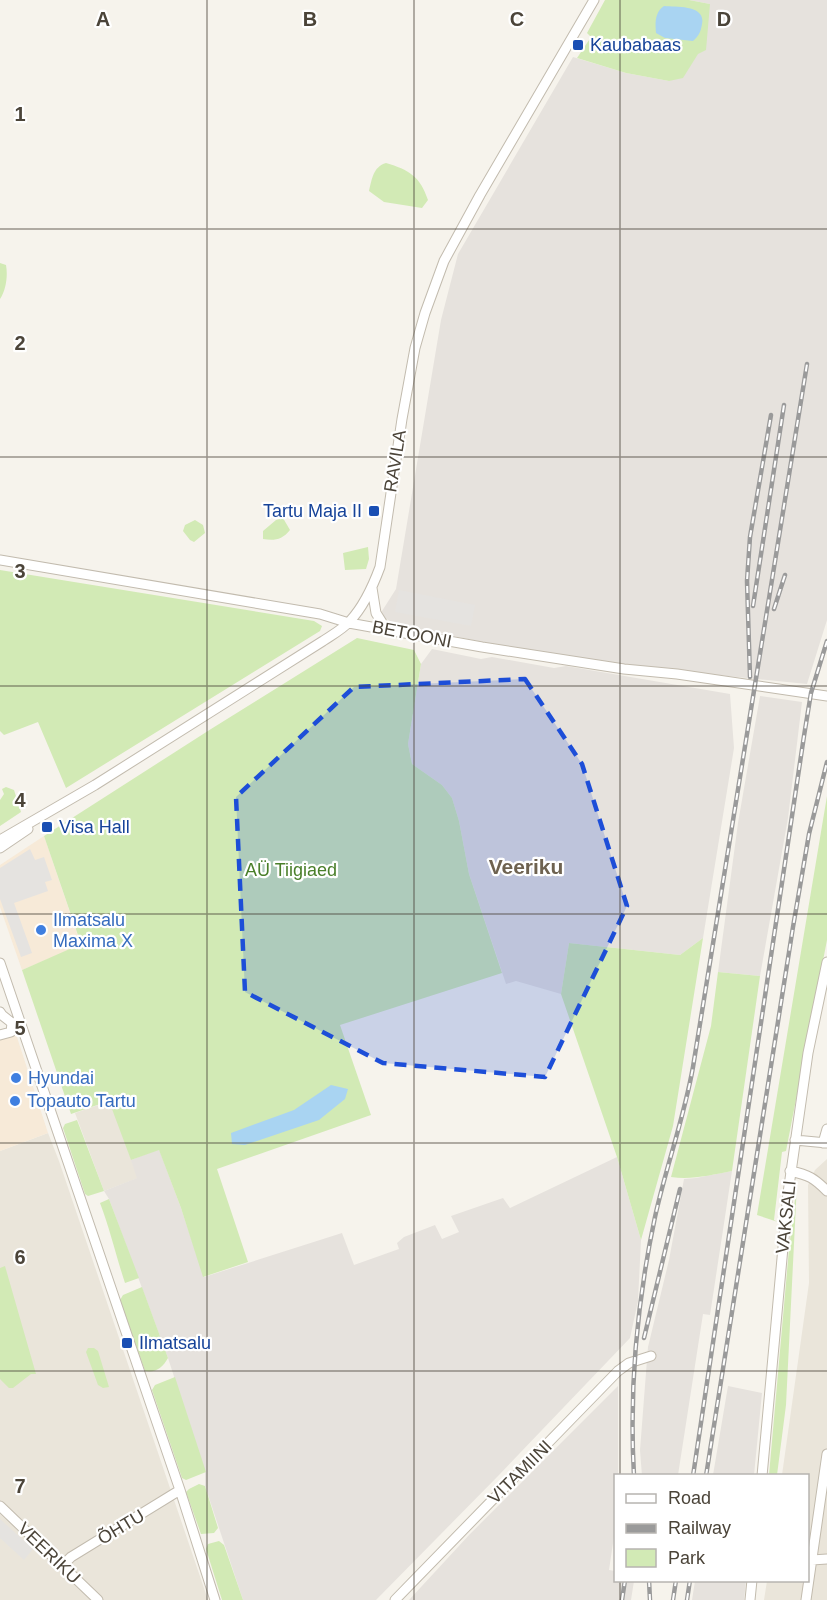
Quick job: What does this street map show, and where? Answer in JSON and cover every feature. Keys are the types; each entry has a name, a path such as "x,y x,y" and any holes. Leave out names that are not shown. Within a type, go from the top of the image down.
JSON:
{"street":[{"name":"RAVILA","path":"0,848 64,803 323,641 349,622 372,588 380,567 415,348 444,261 594,0"},
{"name":"BETOONI","path":"0,560 320,614 349,622 482,647 581,663 687,675 827,696"},
{"path":"372,588 376,613 386,629"},
{"name":"RAVILA","path":"0,840 64,803"},
{"name":"VAKSALI","path":"762,1474 790,1171 808,1053 827,962"},
{"path":"0,963 16,1022 180,1490 215,1600"},
{"path":"0,1011 2,1015 16,1022"},
{"path":"0,1035 11,1032 16,1022"},
{"path":"795,1140 825,1143 827,1129"},
{"path":"790,1171 807,1174 827,1191"},
{"name":"VITAMIINI","path":"395,1600 618,1371 629,1363 651,1356"},
{"path":"809,1580 827,1454"},
{"name":"ÕHTU","path":"63,1565 71,1557 180,1490"},
{"name":"VEERIKU","path":"0,1506 98,1600"},
{"path":"812,1560 827,1559"},
{"path":"750,1600 752,1582"},
{"path":"806,1600 809,1582"}],"highlighted area":[{"path":"525,679 582,764 627,906 545,1077 383,1063 245,992 236,797 354,687"}],"shaded area":[{"path":"689,0 827,0 827,620 807,684 649,668 513,648 395,624 383,617 382,611 396,589 441,320 458,254 573,57 626,73 669,81 710,4"},
{"path":"399,590 475,605 471,626 395,612"},
{"path":"432,649 481,659 492,657 554,668 566,666 730,694 734,748 703,938 680,955 569,943 561,994 516,981 506,984 469,874 459,821 452,798 442,785 412,764 408,744 421,664"},
{"path":"760,696 802,702 788,818 760,976 718,972 738,823"},
{"path":"44,836 81,945 22,970 0,907 0,865"},
{"path":"30,849 35,860 44,857 52,880 45,882 48,891 14,903 32,953 21,957 0,899 0,868"},
{"path":"16,1034 48,1133 0,1151 0,1039"},
{"path":"110,1101 138,1178 104,1191 75,1113"},
{"path":"48,1133 208,1600 0,1600 0,1151"},
{"path":"159,1149 204,1277 342,1233 354,1265 399,1249 397,1243 404,1237 435,1225 442,1239 459,1232 451,1216 503,1198 510,1208 617,1157 641,1240 638,1301 630,1338 376,1600 243,1600 205,1486 205,1472 168,1358 109,1199 104,1191 137,1178 131,1160"},
{"path":"827,1159 827,1600 764,1600 767,1582 809,1582 809,1474 782,1474 809,1283 808,1185 815,1170"},
{"path":"732,1171 710,1315 703,1314 678,1474 642,1474 640,1450 648,1347 669,1260 684,1179"},
{"path":"618,1386 618,1474 614,1474 614,1536 609,1570 614,1571 614,1582 634,1582 631,1600 409,1600 470,1534"},
{"path":"728,1386 762,1393 754,1474 713,1474"},
{"path":"0,1519 33,1549 24,1560 0,1538"},
{"path":"695,1582 746,1582 744,1600 692,1600"}],"green space":[{"path":"605,0 689,0 710,4 706,50 698,54 683,78 669,81 626,73 577,58 591,37 587,33"},
{"path":"386,163 407,171 421,185 428,200 422,208 384,202 369,191 376,170"},
{"path":"0,263 6,265 7,274 0,299"},
{"path":"283,518 290,530 278,539 263,539 263,531 276,520"},
{"path":"195,520 203,525 205,533 194,542 183,531 185,525"},
{"path":"368,547 369,559 366,569 345,570 343,553"},
{"path":"0,570 314,621 322,626 320,631 66,788 38,722 4,735 0,731"},
{"name":"AÜ Tiigiaed","path":"357,638 414,650 421,664 408,744 412,764 442,785 452,798 459,821 469,874 502,973 340,1025 371,1115 217,1169 248,1262 203,1277 181,1208 159,1150 131,1160 109,1101 71,1114 22,970 81,944 44,836"},
{"path":"6,787 14,790 21,812 0,826 0,800 4,794 2,789"},
{"path":"827,796 827,940 786,1151 782,1152 774,1220 778,1222 757,1215"},
{"path":"703,938 673,1126 641,1240 617,1157 561,994 569,943 680,955"},
{"path":"718,972 760,976 732,1171 694,1177 671,1177 711,1026"},
{"path":"77,1120 104,1191 88,1196 85,1194 63,1128 65,1124"},
{"path":"797,1183 786,1405 777,1474 769,1474"},
{"path":"109,1199 139,1278 125,1283 100,1203"},
{"path":"5,1266 36,1374 31,1374 13,1388 9,1388 0,1379 0,1268"},
{"path":"142,1287 168,1358 161,1367 153,1371 145,1371 120,1300 123,1295"},
{"path":"88,1348 98,1351 109,1387 103,1388 98,1385 86,1352"},
{"path":"175,1377 206,1472 186,1480 182,1478 152,1390 155,1385"},
{"path":"199,1484 205,1486 218,1528 214,1533 201,1534 186,1492"},
{"path":"219,1541 224,1545 243,1600 222,1600 206,1549 208,1544"}],"water":[{"path":"664,6 689,8 700,13 701,29 693,41 665,38 656,33 657,15"},
{"path":"331,1085 348,1089 345,1099 319,1120 245,1145 232,1144 231,1133 294,1110"}],"railway":[{"path":"634,1474 634,1378 643,1281 655,1217 693,1067 807,364"},
{"path":"753,606 784,405"},
{"path":"750,677 747,581 750,537 771,415"},
{"path":"774,609 785,575"},
{"path":"693,1474 804,736 811,693 827,641"},
{"path":"706,1474 793,927 809,834 827,762"},
{"path":"644,1338 680,1189"},
{"path":"622,1600 625,1582"},
{"path":"649,1582 650,1600"},
{"path":"673,1600 676,1582"},
{"path":"687,1600 690,1582"}],"place":[{"name":"Kaubabaas","path":"578,45"},
{"name":"Tartu Maja II","path":"374,511"},
{"name":"Visa Hall","path":"47,827"},
{"name":"Ilmatsalu Maxima X","path":"41,930"},
{"name":"Hyundai","path":"16,1078"},
{"name":"Topauto Tartu","path":"15,1101"},
{"name":"Ilmatsalu","path":"127,1343"}],"district":[{"name":"Veeriku","path":"526,867"}]}
